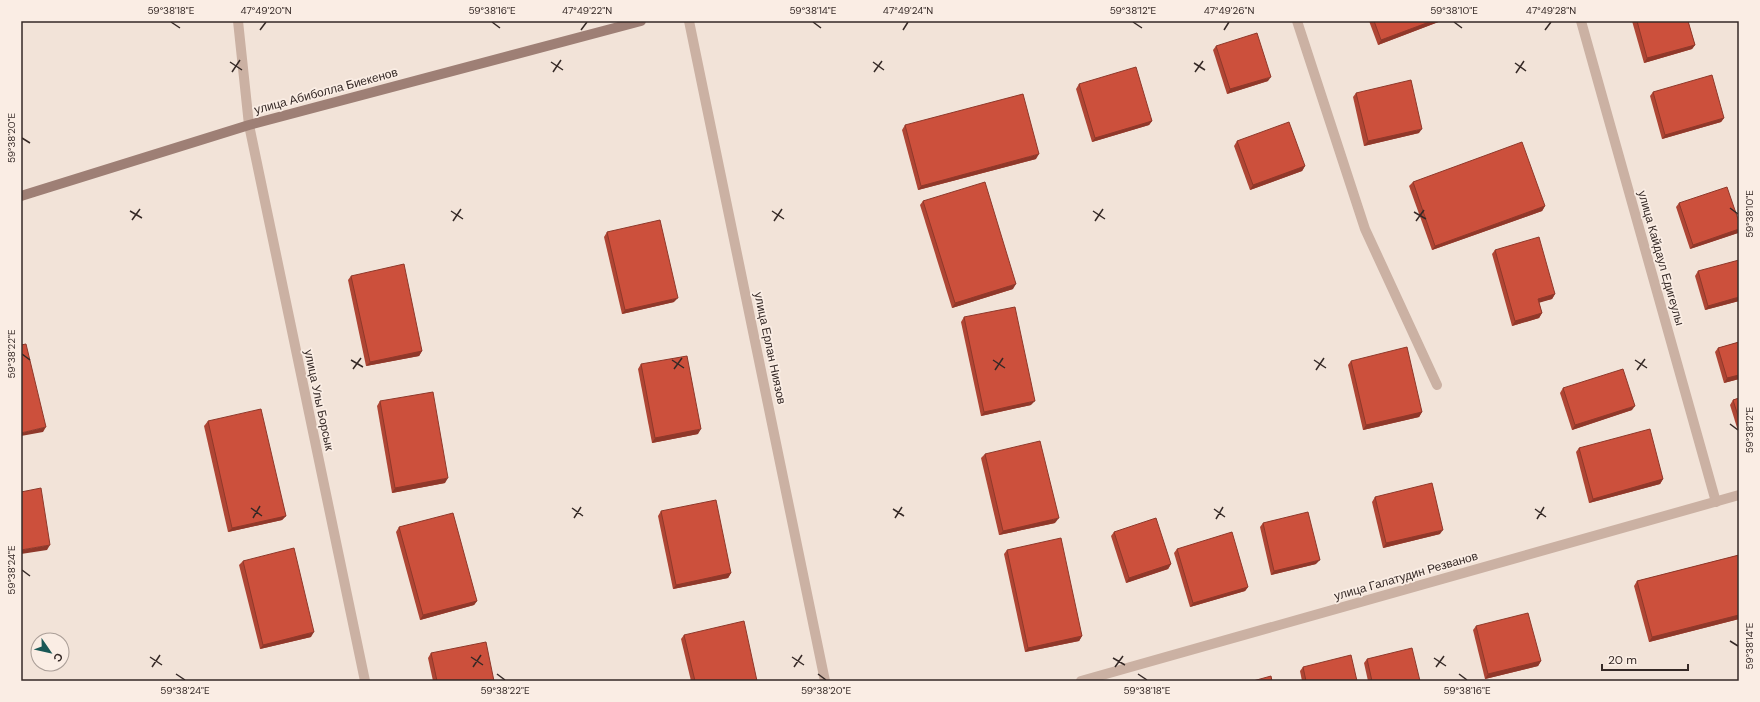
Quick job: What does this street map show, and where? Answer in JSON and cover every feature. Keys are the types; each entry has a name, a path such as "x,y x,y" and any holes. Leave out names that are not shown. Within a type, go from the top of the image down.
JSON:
{"street":[{"name":"улица Улы Борсык","path":"238,21 249,125 365,681"},
{"name":"улица Абиболла Биекенов","path":"21,196 249,125 641,21"},
{"name":"улица Ерлан Ниязов","path":"689,21 825,681"},
{"path":"1298,21 1365,228 1437,385"},
{"name":"улица Кайдаул Едигеулы","path":"1581,21 1716,502"},
{"name":"улица Галатудин Резванов","path":"1081,681 1739,495"}],"building":[{"path":"1374,21 1432,21 1381,40"},
{"path":"1637,21 1688,21 1695,45 1647,58"},
{"path":"1257,33 1271,77 1230,89 1216,46"},
{"path":"1136,67 1152,121 1095,138 1079,84"},
{"path":"1712,75 1724,118 1665,135 1653,92"},
{"path":"1411,80 1422,129 1368,141 1356,93"},
{"path":"1023,94 1039,154 921,186 905,125"},
{"path":"1289,122 1305,166 1253,185 1237,141"},
{"path":"1522,142 1545,206 1435,246 1413,182"},
{"path":"985,182 1016,284 955,303 923,201"},
{"path":"1727,187 1739,222 1739,229 1693,245 1679,203"},
{"path":"660,220 678,298 625,310 607,232"},
{"path":"1539,237 1555,294 1538,299 1542,313 1515,321 1495,250"},
{"path":"1739,260 1739,297 1708,306 1698,271"},
{"path":"404,264 422,351 370,362 351,276"},
{"path":"1015,307 1035,401 984,412 964,317"},
{"path":"1739,342 1739,375 1727,378 1718,348"},
{"path":"26,344 46,427 21,433 21,345"},
{"path":"1407,347 1422,412 1366,425 1351,361"},
{"path":"687,356 701,429 655,438 641,364"},
{"path":"1623,369 1635,406 1575,425 1563,388"},
{"path":"433,392 448,478 395,488 380,401"},
{"path":"1739,398 1739,419 1733,400"},
{"path":"261,409 286,516 232,528 208,421"},
{"path":"1650,429 1663,479 1593,499 1579,448"},
{"path":"1040,441 1059,518 1003,531 985,454"},
{"path":"1432,483 1443,530 1386,543 1375,497"},
{"path":"41,488 50,545 21,550 21,492"},
{"path":"716,500 731,573 676,585 661,511"},
{"path":"1308,512 1320,560 1274,571 1263,523"},
{"path":"453,513 477,601 423,615 399,527"},
{"path":"1156,518 1171,564 1129,578 1114,532"},
{"path":"1232,532 1248,587 1193,603 1177,549"},
{"path":"1061,538 1082,636 1028,648 1007,550"},
{"path":"294,548 314,632 263,645 243,561"},
{"path":"1739,555 1739,615 1652,637 1637,581"},
{"path":"1528,613 1541,661 1488,674 1476,626"},
{"path":"744,621 757,681 695,681 684,635"},
{"path":"486,642 494,681 437,681 431,653"},
{"path":"1412,648 1420,681 1372,681 1367,659"},
{"path":"1351,655 1357,681 1306,681 1303,667"},
{"path":"1271,676 1272,681 1253,681"}]}
